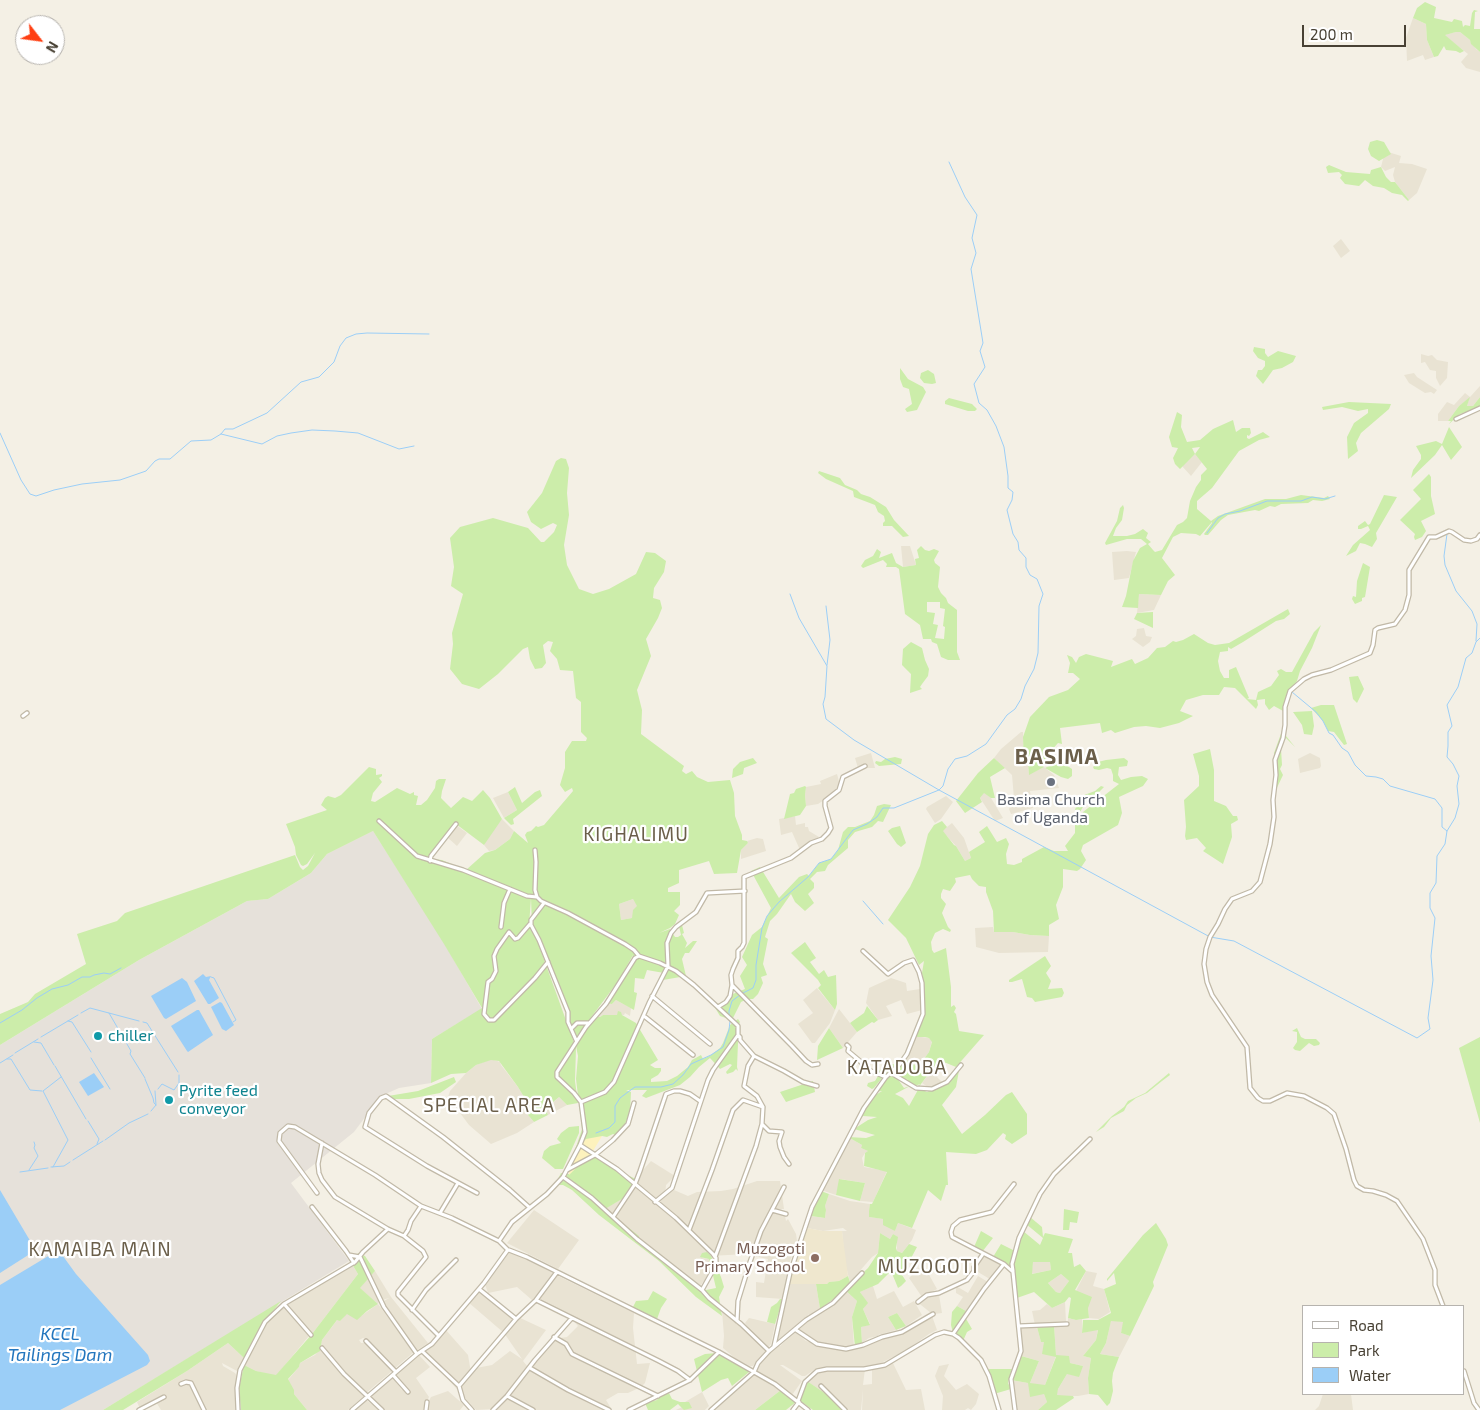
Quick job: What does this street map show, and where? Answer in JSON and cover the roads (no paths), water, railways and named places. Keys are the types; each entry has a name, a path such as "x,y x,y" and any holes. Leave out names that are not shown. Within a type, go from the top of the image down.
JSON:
{"street":[{"path":"1456,419 1480,408"},
{"path":"1443,1305 1435,1285 1435,1270 1423,1239 1397,1201 1373,1190 1364,1190 1357,1186 1334,1114 1327,1108 1304,1096 1287,1093 1270,1101 1262,1100 1250,1088 1247,1047 1212,994 1207,982 1204,964 1206,949 1224,909 1232,899 1252,890 1260,882 1270,844 1274,817 1275,760 1283,738 1285,707 1290,691 1308,677 1331,670 1370,653 1374,645 1375,630 1395,624 1405,610 1409,595 1409,570 1429,538 1436,538 1449,531 1464,540 1471,541 1480,535"},
{"path":"718,1007 728,999 732,985 731,975 738,958 738,951 744,943 745,876 791,858 828,833 831,828 825,801 839,790 843,777 865,766"},
{"path":"379,821 413,853 463,870 527,896 537,897"},
{"path":"430,860 431,856 456,824"},
{"path":"535,850 535,890 537,897 544,903 572,915 633,949 638,956 668,966 694,985 738,1026 738,1035 746,1049 754,1056 784,1070 803,1082 818,1086"},
{"path":"501,927 504,903 510,889"},
{"path":"581,1102 605,1092 614,1082 652,996 668,966 668,937 676,927 694,913 707,893 745,891"},
{"path":"544,903 518,938 515,939 509,932 497,949 494,956 496,971 488,982 484,1014 489,1020 494,1020 548,962"},
{"path":"530,924 539,939 568,1012 568,1022 577,1040"},
{"path":"774,1346 790,1273 810,1212 853,1128 874,1093 890,1072 904,1059 921,1021 924,1008 921,977 912,960 888,974 863,951"},
{"path":"499,1241 512,1222 563,1177 580,1145 585,1132 581,1102 556,1075 577,1040 606,1004 636,956 638,956"},
{"path":"732,985 806,1061 812,1065 818,1064"},
{"path":"652,996 710,1044"},
{"path":"644,1016 693,1055"},
{"path":"572,1028 579,1022 589,1023"},
{"path":"655,1202 670,1191 674,1185 700,1101 713,1070 738,1035"},
{"path":"847,1045 849,1047 848,1051 866,1069 886,1077"},
{"path":"702,1290 716,1265 716,1257 756,1146 762,1124 764,1107 757,1096 744,1086 748,1066 754,1056"},
{"path":"890,1072 916,1088 932,1089 947,1082 961,1065"},
{"path":"613,1217 635,1184 666,1094 680,1091 690,1094 700,1101"},
{"path":"476,1193 419,1161 365,1126 369,1113 381,1098 386,1096 443,1137 529,1207"},
{"path":"689,1230 732,1110 743,1100 764,1107"},
{"path":"567,1170 595,1155 628,1124 634,1103"},
{"path":"762,1124 768,1131 782,1131 779,1140 780,1147 789,1164"},
{"path":"317,1193 280,1144 278,1139 282,1130 290,1126 295,1127 375,1175 421,1206 499,1241 508,1250 520,1254 719,1352 775,1384 799,1402 806,1410"},
{"path":"1016,1410 1011,1381 1021,1352 1013,1272 1014,1259 1021,1233 1040,1194 1054,1174 1090,1139"},
{"path":"322,1143 318,1164 322,1180 336,1197 388,1229 404,1236 423,1251 426,1256 423,1263 398,1293 398,1296 438,1336"},
{"path":"580,1145 635,1184 689,1230 716,1257"},
{"path":"563,1177 592,1198 636,1239 702,1290 769,1350"},
{"path":"440,1213 458,1183"},
{"path":"1013,1272 1005,1265 952,1237 952,1229 962,1218 992,1212 1014,1184"},
{"path":"737,1321 738,1301 750,1262 761,1232 784,1186"},
{"path":"404,1236 421,1206"},
{"path":"312,1207 354,1263"},
{"path":"772,1210 786,1214"},
{"path":"238,1410 237,1388 240,1370 265,1322 284,1304 354,1263 388,1229"},
{"path":"352,1410 417,1354 432,1344 479,1289 508,1250"},
{"path":"918,1302 927,1295 939,1293 967,1280 983,1254"},
{"path":"349,1255 360,1257"},
{"path":"360,1257 384,1307 417,1354"},
{"path":"953,1334 984,1289 1005,1265 1014,1259"},
{"path":"412,1310 426,1290 456,1260"},
{"path":"459,1386 516,1319 536,1300 557,1272"},
{"path":"711,1410 754,1372 758,1363 769,1350 806,1320 833,1303 862,1273"},
{"path":"479,1289 516,1319"},
{"path":"536,1300 659,1361 690,1380"},
{"path":"284,1304 311,1335"},
{"path":"796,1330 817,1344 846,1349 863,1345 882,1336 902,1332 933,1314"},
{"path":"493,1410 508,1396 535,1360 571,1319"},
{"path":"1019,1326 1067,1324"},
{"path":"793,1410 799,1402 805,1382 817,1371 827,1369 864,1369 886,1365 935,1334 944,1332 953,1334 961,1340 984,1365 999,1410"},
{"path":"554,1337 566,1344 572,1354 658,1396"},
{"path":"366,1341 408,1392"},
{"path":"322,1348 382,1410"},
{"path":"422,1351 459,1386 463,1400 472,1410"},
{"path":"629,1410 690,1380 719,1352"},
{"path":"530,1368 568,1390 609,1410"},
{"path":"1465,1374 1478,1410"},
{"path":"181,1384 188,1382 191,1384 204,1410"},
{"path":"821,1386 844,1410"},
{"path":"508,1396 533,1410"},
{"path":"139,1410 164,1397"},
{"path":"426,1410 427,1402"},
{"path":"463,1410 468,1405"}],"water":[{"path":"203,974 206,977 211,976 209,980 219,998 210,1004 208,1004 194,981"},
{"path":"182,978 187,982 196,1001 166,1019 151,996"},
{"path":"220,1002 234,1025 226,1031 222,1029 211,1007"},
{"path":"199,1010 213,1035 188,1052 171,1026"},
{"path":"94,1073 104,1087 88,1096 79,1082"},
{"path":"0,1190 32,1244 33,1252 0,1273"},
{"name":"KCCL Tailings Dam","path":"55,1252 60,1252 76,1274 148,1355 150,1361 147,1365 60,1410 0,1410 0,1285"}],"waterway":[{"path":"743,993 753,988 756,980 756,965 762,928 767,916 779,902 808,877 819,863 831,859 853,830 877,817 883,808 894,808 939,790 943,786 948,769 955,759 967,756 986,744 1007,715 1015,709 1034,669 1038,653 1039,606 1043,594 1037,579 1030,575 1026,567 1026,558 1019,550 1018,542 1013,534 1007,510 1012,500 1013,492 1008,488 1004,447 987,410 979,403 974,384 985,367 980,351 983,343 971,269 976,253 972,238 977,215 965,197 949,162"},
{"path":"0,433 21,480 30,494 36,496 82,484 120,480 146,471 159,459 170,459 191,441 211,440 225,429 233,429 267,413 301,382 319,377 334,362 340,346 346,338 356,334 367,333 429,334"},
{"path":"221,434 262,444 277,436 291,433 312,430 335,431 358,433 399,449 414,446"},
{"path":"1207,533 1218,518 1225,514 1240,511 1267,501 1301,501 1312,497 1325,499 1335,496"},
{"path":"1447,534 1444,556 1445,565 1456,591 1472,611 1477,624 1476,641"},
{"path":"790,594 799,618 827,666 823,704 826,719 854,740 939,790 1210,937 1234,941 1417,1038 1430,1029 1428,1018 1433,980 1431,956 1435,918 1430,908 1430,893 1436,883 1437,856 1445,844 1447,831 1442,827 1442,808 1435,799 1390,786 1383,779 1366,776 1355,765 1348,752 1329,733 1316,712 1292,692"},
{"path":"826,606 830,640 827,665"},
{"path":"1447,831 1455,818 1459,804 1457,786 1459,776 1447,757 1448,732 1452,726 1447,705 1458,687 1466,658 1472,653 1476,642 1480,638"},
{"path":"863,901 883,924"},
{"path":"0,1023 52,989 68,985 82,977 104,973 110,974 121,968"},
{"path":"211,977 214,978 236,1020 233,1022"},
{"path":"729,1017 732,1001 740,995"},
{"path":"81,1013 90,1008 139,1021"},
{"path":"109,1013 145,1078"},
{"path":"41,1037 78,1015"},
{"path":"68,1021 72,1022 91,1052"},
{"path":"596,1133 609,1128 615,1122 615,1106 620,1098 635,1087 661,1087 673,1084 691,1064 723,1047 730,1021"},
{"path":"143,1022 147,1023 178,1072"},
{"path":"15,1053 38,1039"},
{"path":"34,1042 41,1043 54,1065"},
{"path":"0,1063 13,1055"},
{"path":"91,1058 110,1089"},
{"path":"7,1059 11,1059 30,1090 42,1091"},
{"path":"55,1066 86,1119"},
{"path":"158,1089 162,1084 174,1090 179,1083 179,1075"},
{"path":"53,1167 68,1140 43,1091 61,1077"},
{"path":"145,1079 156,1105"},
{"path":"151,1111 156,1105 155,1091"},
{"path":"105,1140 129,1123 148,1114"},
{"path":"88,1121 99,1139 97,1144"},
{"path":"73,1160 103,1141"},
{"path":"29,1170 38,1156 34,1148 34,1142"},
{"path":"51,1167 64,1166 70,1162"},
{"path":"20,1172 48,1168"}],"place":[{"name":"Basima Church of Uganda","path":"1051,782"},
{"name":"chiller","path":"98,1036"},
{"name":"Pyrite feed conveyor","path":"169,1100"},
{"name":"Muzogoti Primary School","path":"815,1258"}],"district":[{"name":"BASIMA","path":"1057,757"},
{"name":"KIGHALIMU","path":"636,835"},
{"name":"KATADOBA","path":"897,1068"},
{"name":"SPECIAL AREA","path":"489,1106"},
{"name":"KAMAIBA MAIN","path":"100,1250"},
{"name":"MUZOGOTI","path":"928,1267"}]}
